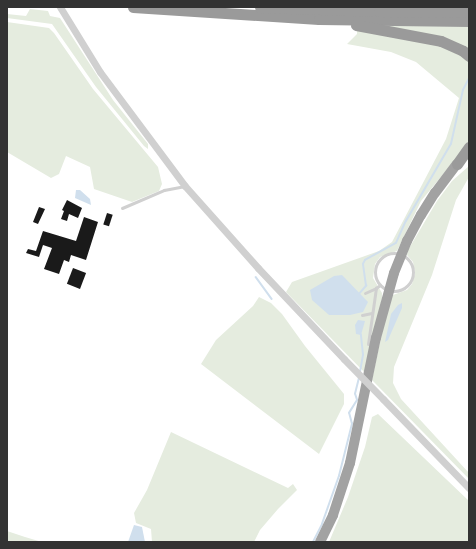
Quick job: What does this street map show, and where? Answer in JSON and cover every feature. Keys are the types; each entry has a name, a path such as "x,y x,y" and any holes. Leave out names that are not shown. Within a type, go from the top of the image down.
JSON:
{"highway":[{"path":"133,7 319,18 468,15"},
{"path":"260,7 468,15"},
{"path":"456,7 468,15"},
{"path":"319,18 329,22 358,25 441,41 463,51 469,56"},
{"path":"320,542 332,515 350,463 376,338 384,288 421,215 435,193 469,148"},
{"path":"458,164 469,153"},
{"path":"458,164 469,157"}],"street":[{"path":"60,7 121,101 185,186 258,268 469,488"}],"lane":[{"path":"122,208 164,190 185,186"},
{"path":"364,293 376,288 397,291 404,289 412,278 412,265 408,259 401,254 391,253 386,255 378,263 375,274 384,288"},
{"path":"368,344 376,288"},
{"path":"362,315 372,313"}],"shaded area":[{"path":"30,9 48,11 50,16 60,18 113,100 148,144 148,149 96,87 52,24 7,18 7,14 26,16"},
{"path":"7,22 49,28 54,33 93,89 158,167 162,184 159,191 132,202 94,189 90,167 66,156 59,174 51,178 7,152"},
{"path":"386,26 469,26 469,53"},
{"path":"357,29 441,44 469,61 469,143 421,201 397,251 380,257 375,264 373,278 382,293 382,298 366,374 286,292 292,282 379,251 392,242 446,139 459,98 416,62 391,52 347,44 357,34"},
{"path":"469,166 469,177 456,200 432,275 394,367 393,383 401,399 469,473 469,479 372,380 389,300 393,295 407,290 412,284 415,273 413,262 407,255 408,250 437,201 452,181"},
{"path":"259,297 271,303 282,314 305,346 344,394 344,404 319,454 201,364 216,340 253,306"},
{"path":"378,414 469,501 469,542 329,542 348,497 365,447 372,417"},
{"path":"171,432 288,488 293,484 297,490 260,530 254,542 152,542 151,529 136,523 134,513 147,490"},
{"path":"7,531 25,537 42,542 7,542"}],"water":[{"path":"76,190 80,190 90,199 91,205 75,198"},
{"path":"342,275 368,302 363,312 350,315 329,315 312,300 310,290 334,276"},
{"path":"402,303 402,308 388,340 385,342 391,314 398,305"},
{"path":"358,320 365,321 361,335 356,334 355,325"},
{"path":"134,525 142,527 145,542 128,542"}],"building":[{"path":"67,200 82,208 78,218 69,214 67,221 61,219 64,211 62,210"},
{"path":"39,207 45,209 38,224 33,222"},
{"path":"107,213 113,215 109,226 103,224"},
{"path":"84,217 98,222 86,260 71,255 69,262 64,260 59,274 44,269 52,248 43,245 39,257 26,253 28,249 36,251 43,231 76,241"},
{"path":"73,268 86,273 80,289 67,284"}],"waterway":[{"path":"359,294 366,286 363,264 365,260 396,243 406,221 451,144 463,90 469,78"},
{"path":"256,277 272,299"},
{"path":"360,372 363,355 361,335"},
{"path":"313,542 322,524 339,476 352,424 349,413 357,400 355,394 359,378"}]}
